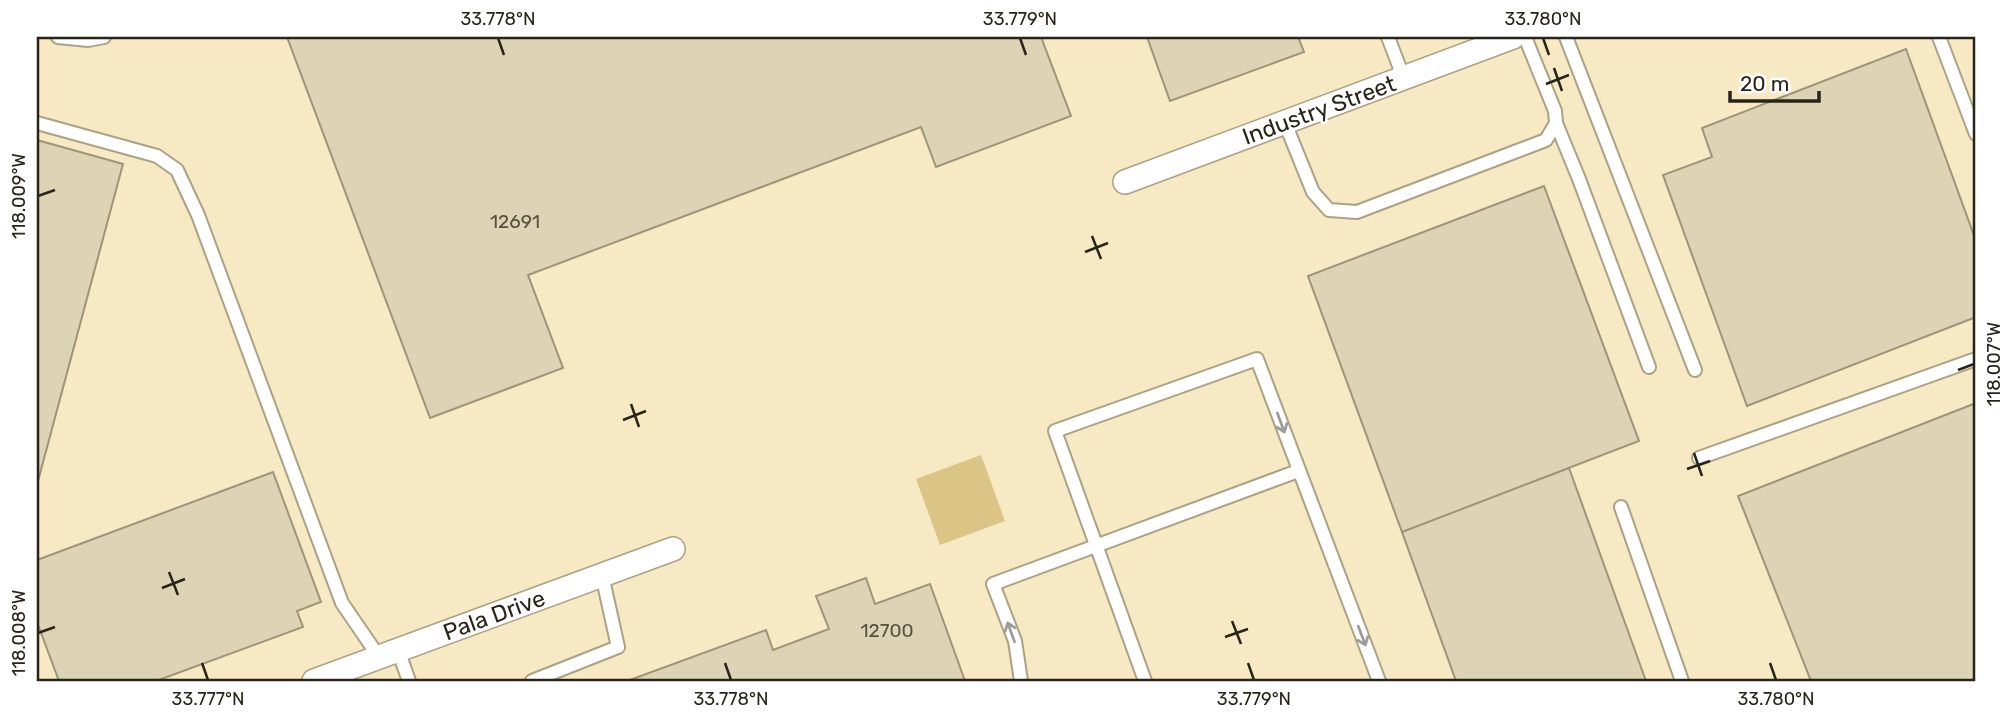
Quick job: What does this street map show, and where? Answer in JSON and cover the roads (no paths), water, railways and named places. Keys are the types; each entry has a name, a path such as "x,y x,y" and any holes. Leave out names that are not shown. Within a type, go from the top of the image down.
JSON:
{"street":[{"name":"Industry Street","path":"1125,182 1513,37"},
{"name":"Pala Drive","path":"314,681 673,548"}],"lane":[{"path":"58,37 88,40 104,37"},
{"path":"1388,37 1404,79"},
{"path":"1525,37 1649,367"},
{"path":"1566,37 1695,370"},
{"path":"1939,37 1976,134"},
{"path":"37,123 158,156 177,170 207,239 342,603 409,681"},
{"path":"1285,123 1313,192 1329,210 1357,212 1546,140 1556,123"},
{"path":"1145,681 1055,431 1257,359 1379,681"},
{"path":"1699,458 1976,359"},
{"path":"1021,681 1015,641 993,584 1298,471"},
{"path":"1621,507 1682,681"},
{"path":"533,681 618,647 603,575"}]}
